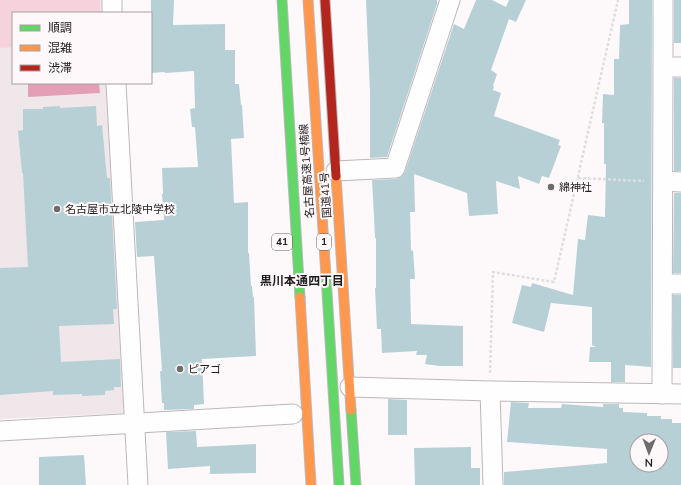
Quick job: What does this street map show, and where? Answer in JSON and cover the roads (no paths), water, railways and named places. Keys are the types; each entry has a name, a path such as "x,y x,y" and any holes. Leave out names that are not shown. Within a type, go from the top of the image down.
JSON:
{"highway":[{"name":"名古屋高速1号楠線","path":"282,0 311,485"},
{"name":"名古屋高速1号楠線","path":"308,0 339,485"},
{"name":"国道41号","path":"325,0 356,485"}],"street":[{"path":"112,0 112,12"},
{"path":"336,171 396,168 450,0"},
{"path":"350,387 672,394 672,67 663,0"},
{"path":"116,84 138,485"},
{"path":"490,391 493,485"},
{"path":"0,431 293,414"}],"place":[{"name":"綿神社","path":"551,187"},
{"name":"名古屋市立北陵中学校","path":"57,209"},
{"name":"ピアゴ","path":"180,369"}],"district":[{"name":"黒川本通四丁目","path":"302,281"}]}
